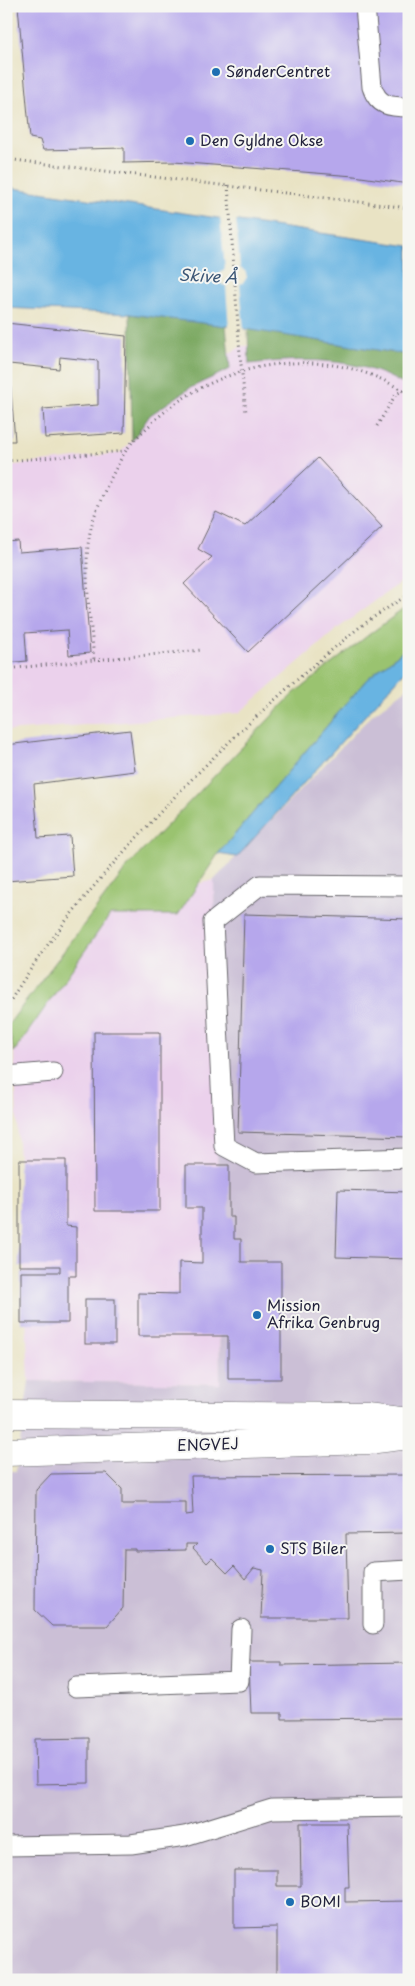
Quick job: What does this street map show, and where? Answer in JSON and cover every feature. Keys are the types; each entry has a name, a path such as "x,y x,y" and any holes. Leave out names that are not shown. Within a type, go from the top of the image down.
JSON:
{"street":[{"name":"ENGVEJ","path":"6,1414 366,1417 409,1422"},
{"name":"ENGVEJ","path":"6,1452 368,1440 409,1435"}],"lane":[{"path":"365,6 374,94 383,104 392,107 409,107"},
{"path":"409,886 260,885 213,922 224,1146 256,1163 409,1158"},
{"path":"6,1076 53,1072"},
{"path":"373,1624 373,1572 409,1570"},
{"path":"76,1687 239,1681 241,1629"},
{"path":"6,1846 132,1844 186,1836 272,1809 409,1807"}],"path":[{"path":"6,159 409,208"},
{"path":"228,185 246,413"},
{"path":"94,660 88,571 92,524 125,451 163,411 209,384 242,370 275,364 302,363 328,365 371,375 409,395"},
{"path":"377,426 396,394 409,388"},
{"path":"6,461 125,451"},
{"path":"6,1008 73,911 174,797 217,752 261,711 357,629 409,594"},
{"path":"6,668 202,650"}],"shaded area":[{"path":"304,342 387,360 409,376 409,576 337,629 239,713 6,731 6,466 120,453 132,440 131,378 189,377 242,346"},
{"path":"409,687 409,1980 6,1980 6,1471 16,1471 29,1381 220,1384 214,880 373,714"},
{"path":"214,880 220,1384 29,1381 14,1052 100,908"}],"green space":[{"path":"130,314 226,325 230,369 190,388 150,415 132,441"},
{"path":"248,329 409,355 409,376 403,384 366,368 328,361 308,360 249,364"},
{"path":"409,605 409,646 367,679 218,854 178,915 110,915 14,1052 8,1025 128,866 293,694"}],"water":[{"name":"Skive Å","path":"6,187 409,246 409,355 226,326 130,314 6,308"},
{"path":"409,646 409,667 237,857 218,854 367,679"}],"pier":[{"path":"220,216 236,218 240,268 245,271 247,277 240,284 244,331 229,329 226,286 222,285 218,278 220,272 225,269"}],"building":[{"name":"SønderCentret","path":"18,6 409,6 409,184 354,176 174,162 124,163 124,148 43,150 40,140 30,138"},
{"path":"6,323 126,336 124,433 45,438 43,409 98,405 98,361 60,357 59,369 9,364 15,441 6,441"},
{"path":"318,458 382,527 248,652 184,584 212,557 198,549 216,512 245,526"},
{"path":"18,541 19,552 82,547 90,653 69,655 67,630 25,633 27,661 6,663 6,542"},
{"path":"130,730 135,771 34,784 38,838 70,836 73,876 6,881 6,745"},
{"path":"244,914 409,919 409,1137 238,1132"},
{"path":"94,1032 160,1032 160,1211 95,1211"},
{"path":"19,1160 66,1160 66,1226 76,1227 76,1276 68,1276 68,1323 21,1323 21,1272 60,1272 60,1266 19,1266"},
{"path":"186,1165 229,1165 229,1217 234,1217 234,1239 241,1239 241,1262 281,1262 281,1379 228,1379 228,1336 138,1336 138,1293 179,1294 179,1262 202,1263 202,1208 186,1208"},
{"path":"338,1190 409,1192 409,1259 336,1257"},
{"path":"85,1299 115,1299 115,1344 85,1344"},
{"name":"STS Biler","path":"106,1473 122,1489 122,1504 134,1504 135,1502 186,1502 186,1515 193,1514 191,1476 409,1475 409,1533 346,1534 348,1618 261,1618 263,1570 254,1568 245,1579 234,1566 227,1573 212,1558 207,1563 193,1548 197,1544 186,1544 186,1550 135,1551 135,1549 124,1549 123,1608 107,1626 52,1626 35,1610 36,1490 51,1474"},
{"path":"249,1662 281,1662 281,1665 409,1663 409,1718 282,1719 282,1713 251,1713"},
{"path":"89,1738 89,1783 36,1784 35,1739"},
{"name":"BOMI","path":"300,1823 347,1823 349,1887 345,1887 345,1902 409,1901 409,1980 277,1980 277,1927 234,1928 234,1870 277,1870 277,1886 301,1886"}],"place":[{"name":"SønderCentret","path":"216,72"},
{"name":"Den Gyldne Okse","path":"190,141"},
{"name":"Mission Afrika Genbrug","path":"257,1315"},
{"name":"STS Biler","path":"270,1549"},
{"name":"BOMI","path":"290,1902"}]}
